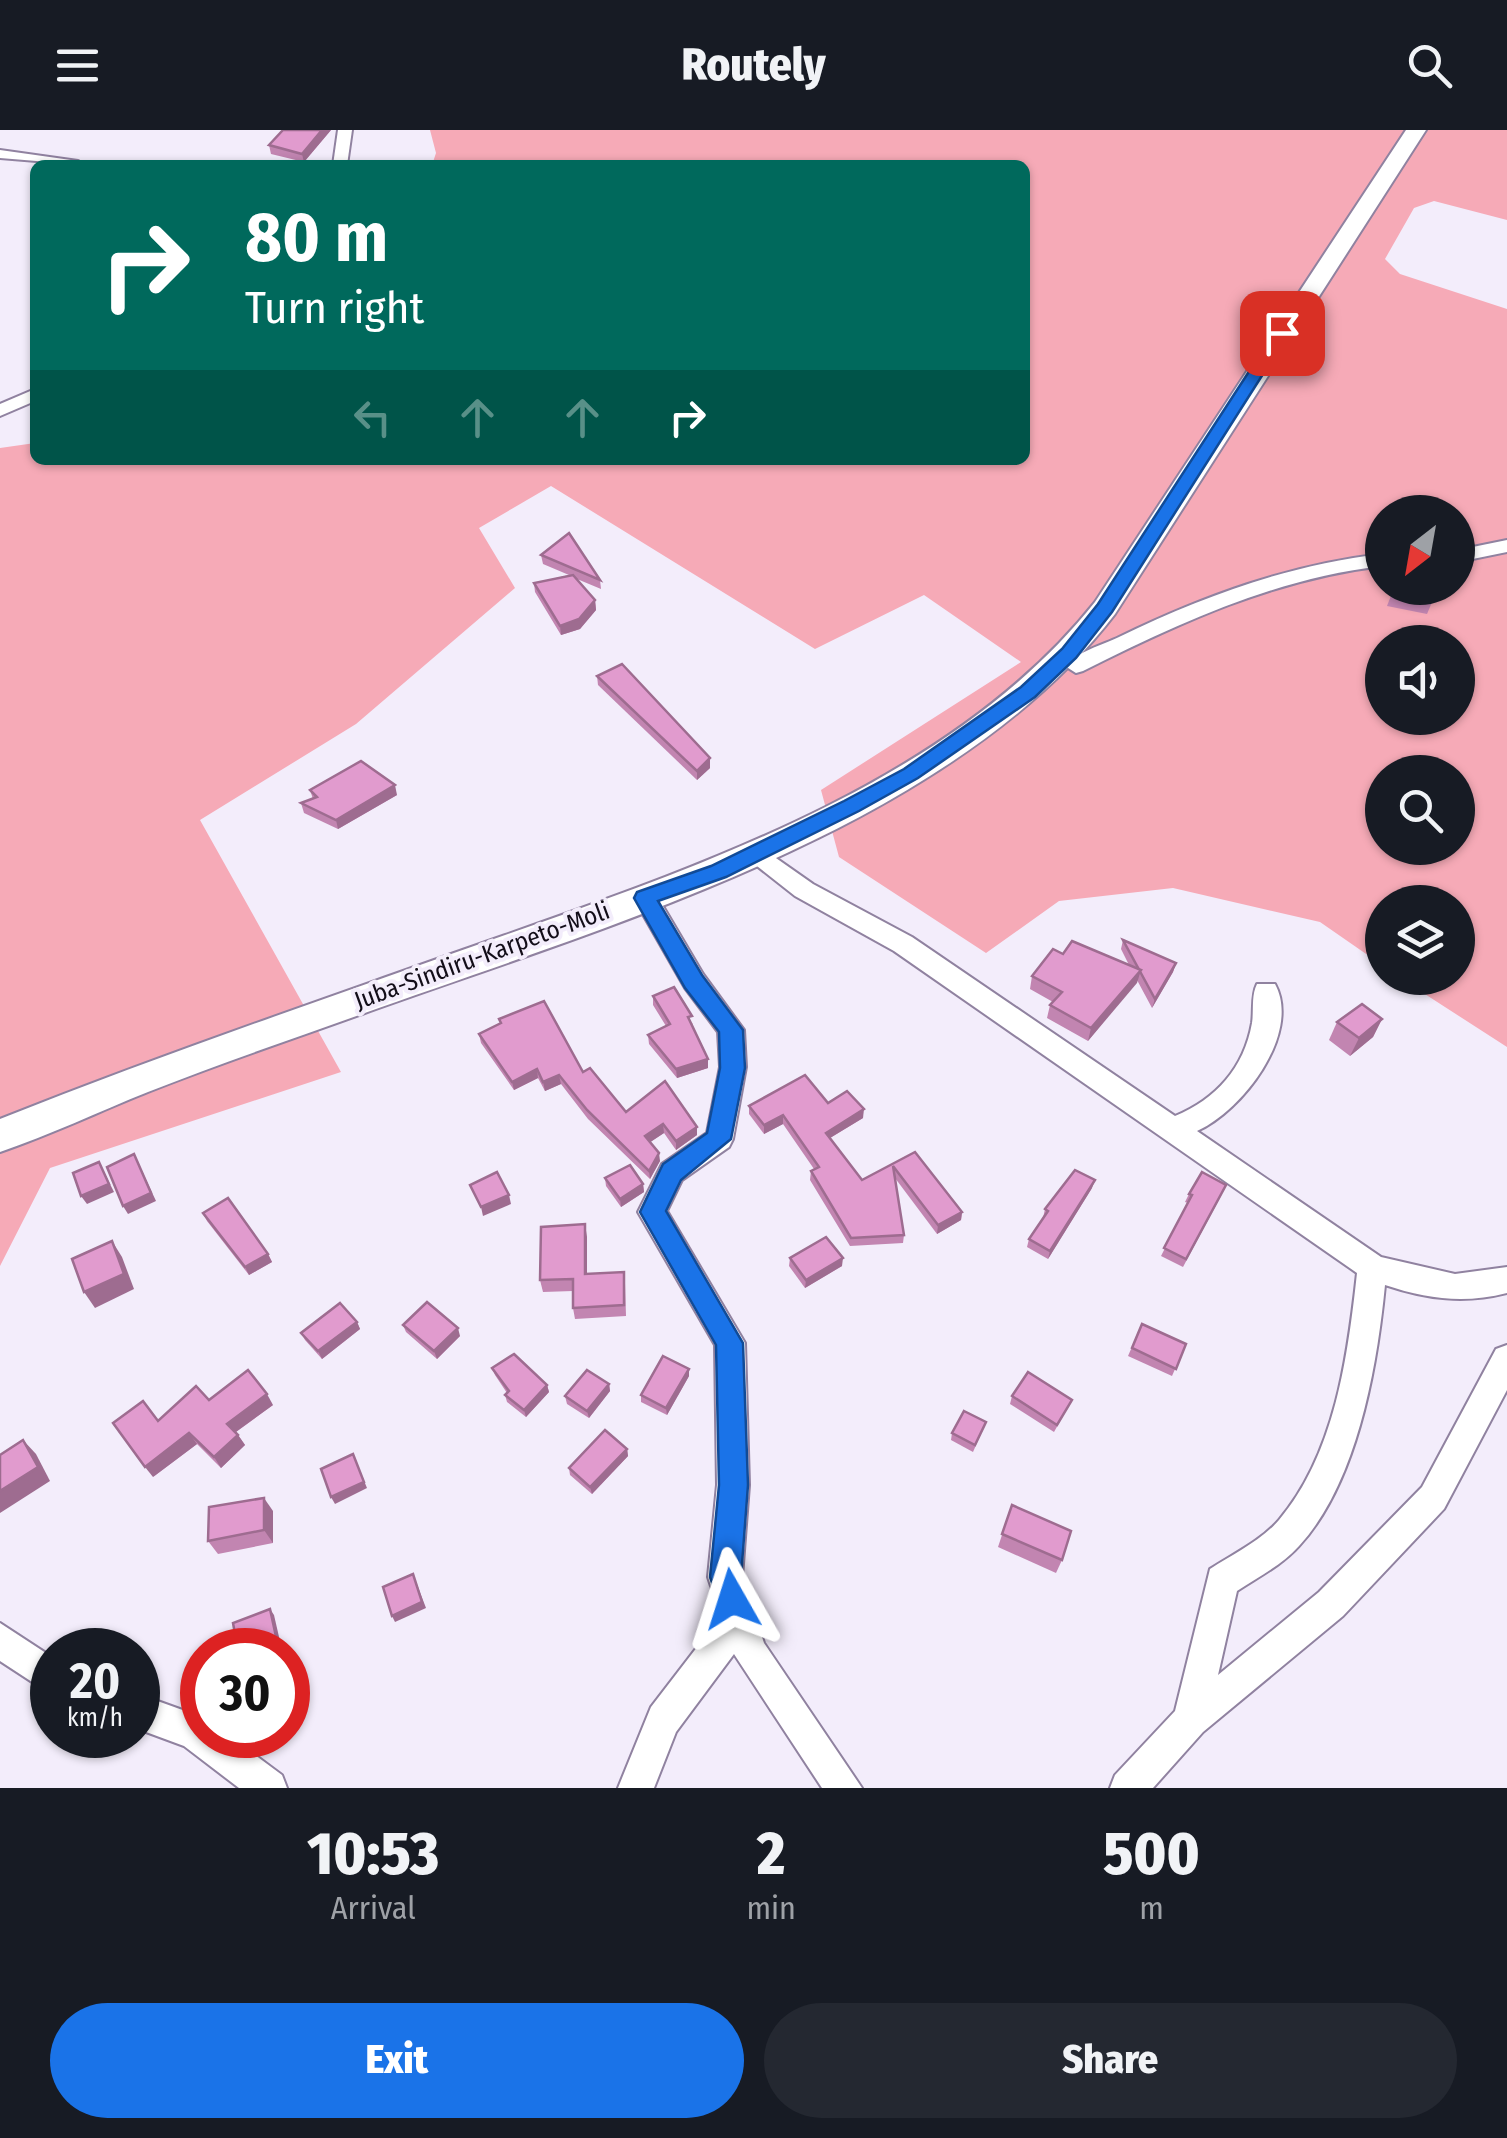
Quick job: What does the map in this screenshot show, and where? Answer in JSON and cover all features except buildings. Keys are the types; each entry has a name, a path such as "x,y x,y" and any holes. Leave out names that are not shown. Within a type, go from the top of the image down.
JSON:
{"main road":[{"name":"Juba-Sindiru-Karpeto-Moli","path":"0,1136 138,1080 645,898 756,853 911,774 1028,692 1069,654 1105,608 1416,130"}],"street":[{"path":"341,160 345,130"},
{"path":"0,154 43,160"},
{"path":"0,411 30,396"},
{"path":"1475,553 1507,546"},
{"path":"1076,666 1158,626 1291,572 1365,562"},
{"path":"756,853 804,890 903,944 1372,1268 1430,1288 1479,1288 1507,1280"},
{"path":"645,898 694,981 731,1030 732,1068 719,1139 672,1172 652,1212 730,1343 734,1485 726,1577 750,1652 844,1788"},
{"path":"1174,1129 1202,1120 1255,1068 1267,1033 1266,992"},
{"path":"1191,1720 1222,1581 1290,1533 1326,1476 1368,1318 1372,1268"},
{"path":"1128,1788 1191,1720 1331,1604 1433,1498 1507,1358"},
{"path":"636,1788 642,1762 679,1692 740,1621"},
{"path":"0,1640 30,1662"},
{"path":"160,1720 195,1732 270,1788"}],"shaded area":[{"path":"430,130 1507,130 1507,220 1434,201 1414,208 1385,259 1400,274 1507,309 1507,1047 1426,995 1475,995 1475,885 1365,885 1365,953 1320,922 1173,888 1059,901 986,953 839,857 821,790 1021,662 924,595 815,649 551,486 479,528 515,588 356,724 200,820 341,1072 50,1168 0,1266 0,448 30,444 30,465 1030,465 1030,160 434,160 436,153"}],"route":[{"path":"732,1599 726,1577 734,1485 730,1343 652,1212 672,1172 719,1139 720,1116 732,1068 731,1030 694,981 645,898 718,872 911,774 1028,692 1069,654 1105,608 1282,333"}]}
